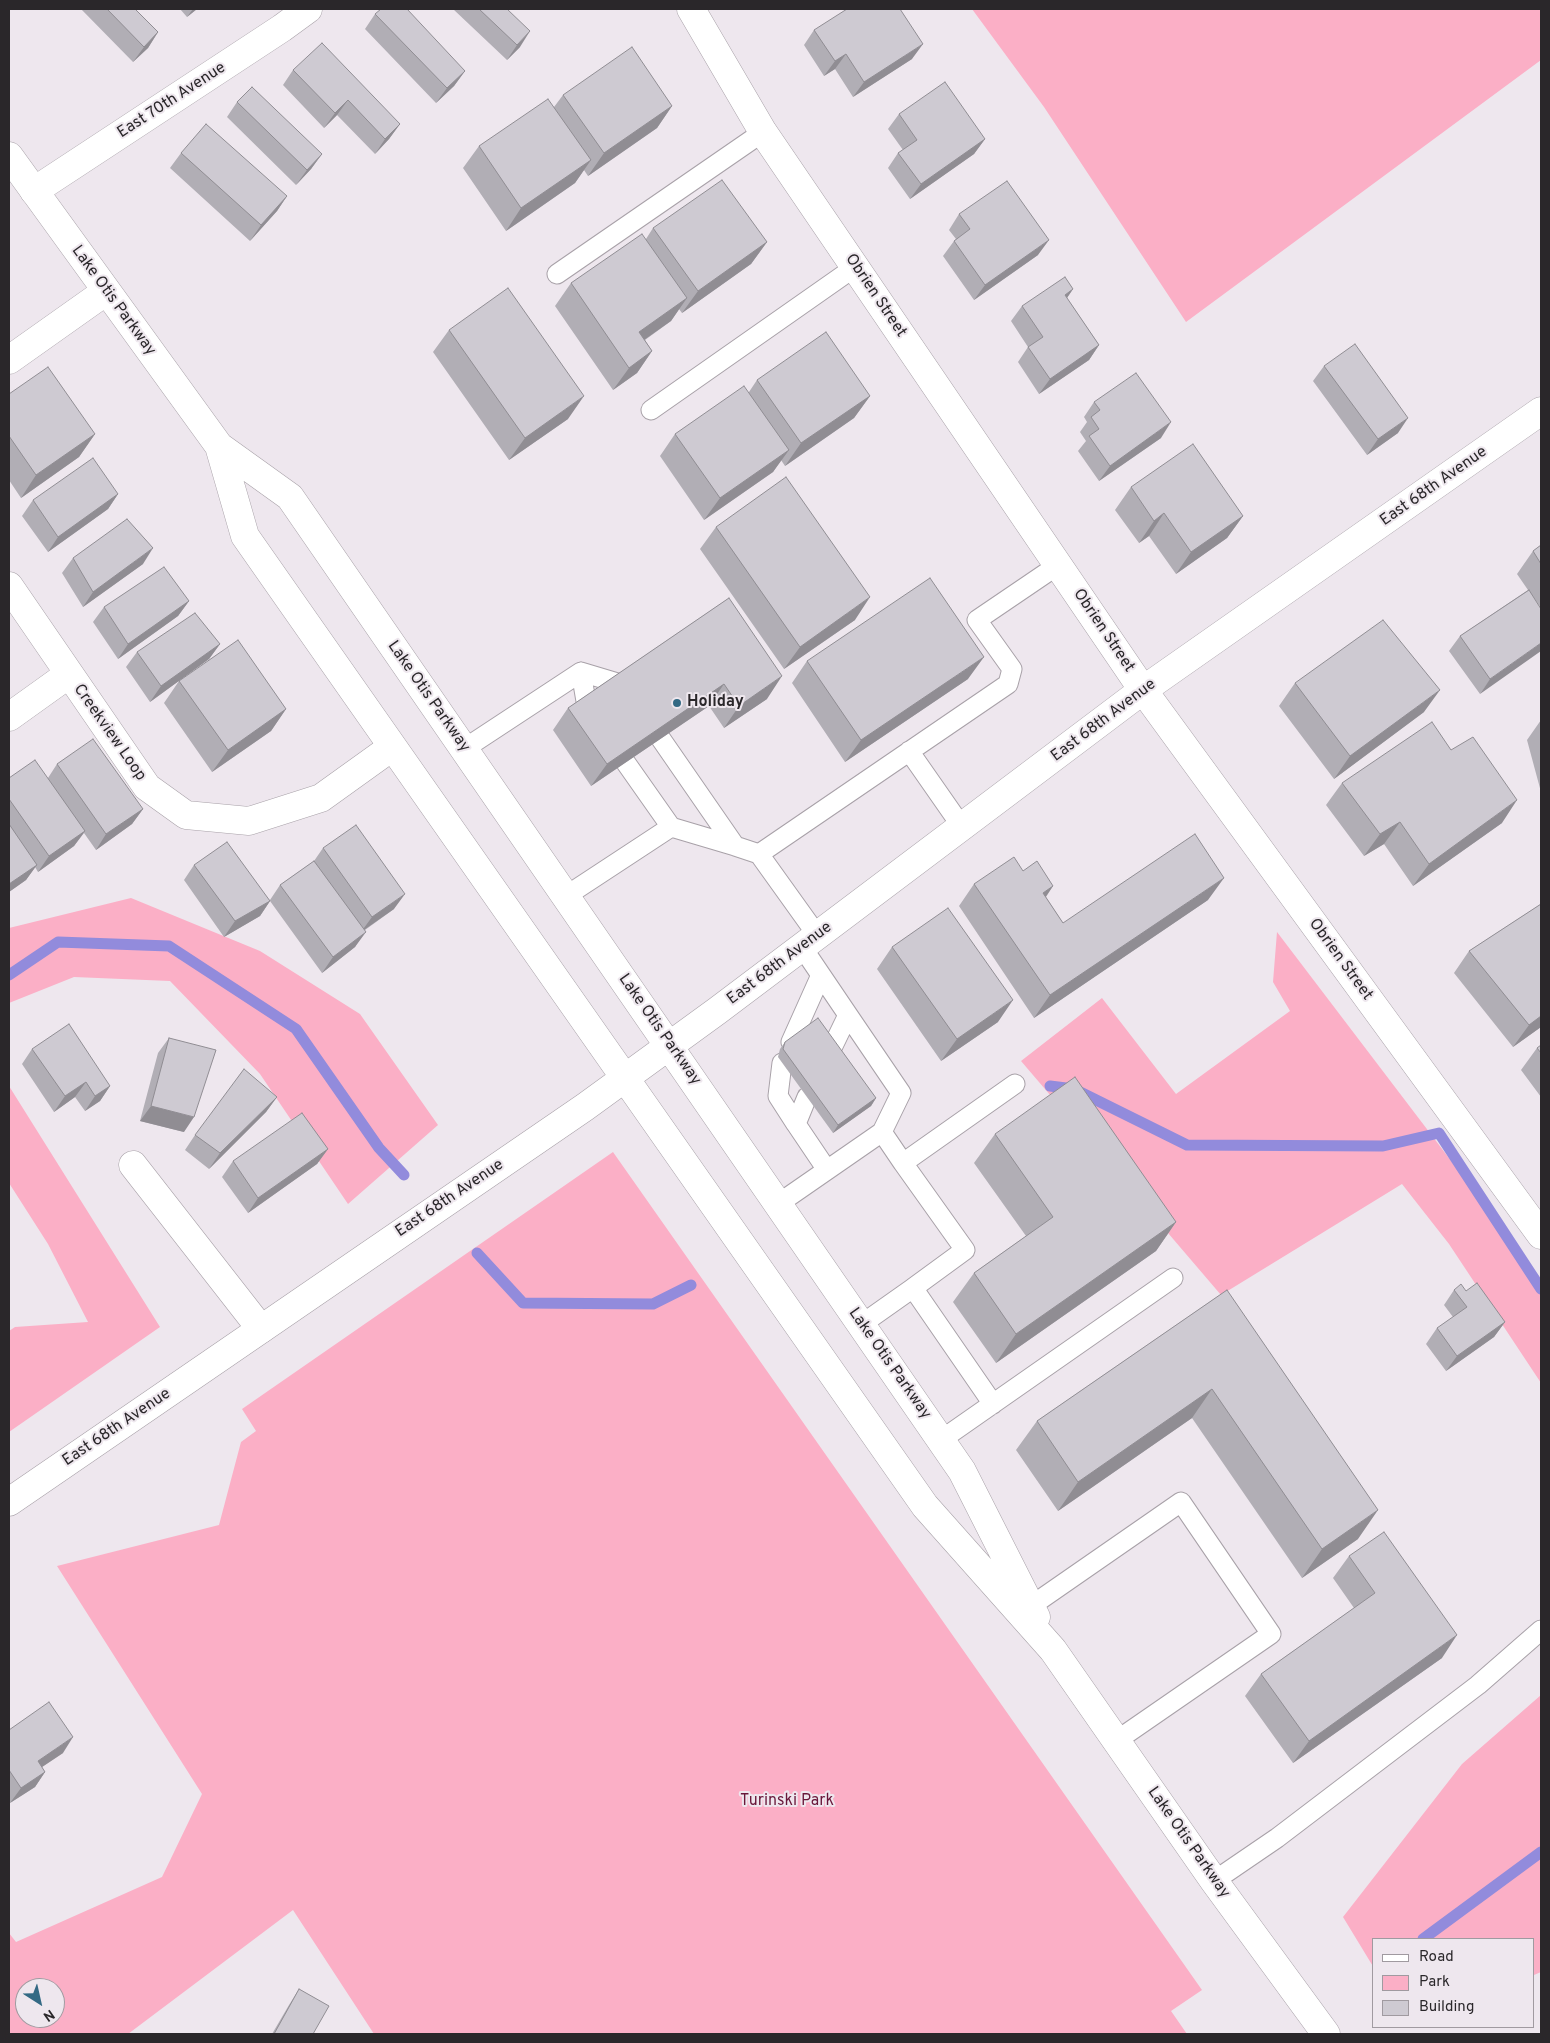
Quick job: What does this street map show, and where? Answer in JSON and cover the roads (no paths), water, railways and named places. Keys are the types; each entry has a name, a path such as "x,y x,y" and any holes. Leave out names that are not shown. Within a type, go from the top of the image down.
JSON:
{"street":[{"name":"East 70th Avenue","path":"34,191 308,9"},
{"name":"Obrien Street","path":"691,9 764,132 1143,690 1541,1235"},
{"name":"Lake Otis Parkway","path":"9,156 105,292 219,446 290,497 962,1471 1053,1650"},
{"path":"9,360 105,292"},
{"name":"East 68th Avenue","path":"9,1502 624,1079 1143,690 1541,411"},
{"name":"Lake Otis Parkway","path":"219,446 245,536 392,747 925,1506 1053,1650 1214,1881 1326,2034"},
{"name":"Creekview Loop","path":"9,586 147,787 186,814 249,822 321,798 392,747"},
{"name":"Creekview Loop","path":"9,717 69,674"},
{"path":"133,1165 261,1329"}],"lane":[{"path":"557,274 764,132"},
{"path":"651,410 855,267"},
{"path":"758,854 1008,684 1012,669 977,620 1058,564"},
{"path":"464,750 581,672"},
{"path":"581,672 621,684"},
{"path":"581,672 587,707"},
{"path":"661,739 735,846"},
{"path":"909,751 962,827"},
{"path":"626,763 671,827 758,854 810,941 821,975 901,1092 882,1132 778,1204"},
{"path":"566,896 671,827"},
{"path":"791,1042 821,975"},
{"path":"831,1050 848,1015"},
{"path":"782,1063 778,1096 826,1170"},
{"path":"903,1163 1015,1084"},
{"path":"796,1124 807,1097"},
{"path":"862,1324 965,1250 882,1132"},
{"path":"941,1440 1174,1278"},
{"path":"913,1288 993,1404"},
{"path":"1030,1606 1181,1502 1271,1634 1116,1741"},
{"path":"1214,1881 1276,1838 1470,1691 1541,1630"}],"waterway":[{"path":"9,975 58,942 169,946 296,1029 379,1148 404,1175"},
{"path":"1050,1086 1074,1089 1187,1145 1383,1146 1439,1133 1541,1289"},
{"path":"477,1253 523,1303 653,1304 691,1285"},
{"path":"1424,1938 1541,1852"}],"place":[{"name":"Holiday","path":"677,703"}],"park label":[{"name":"Turinski Park","path":"787,1802"}]}
